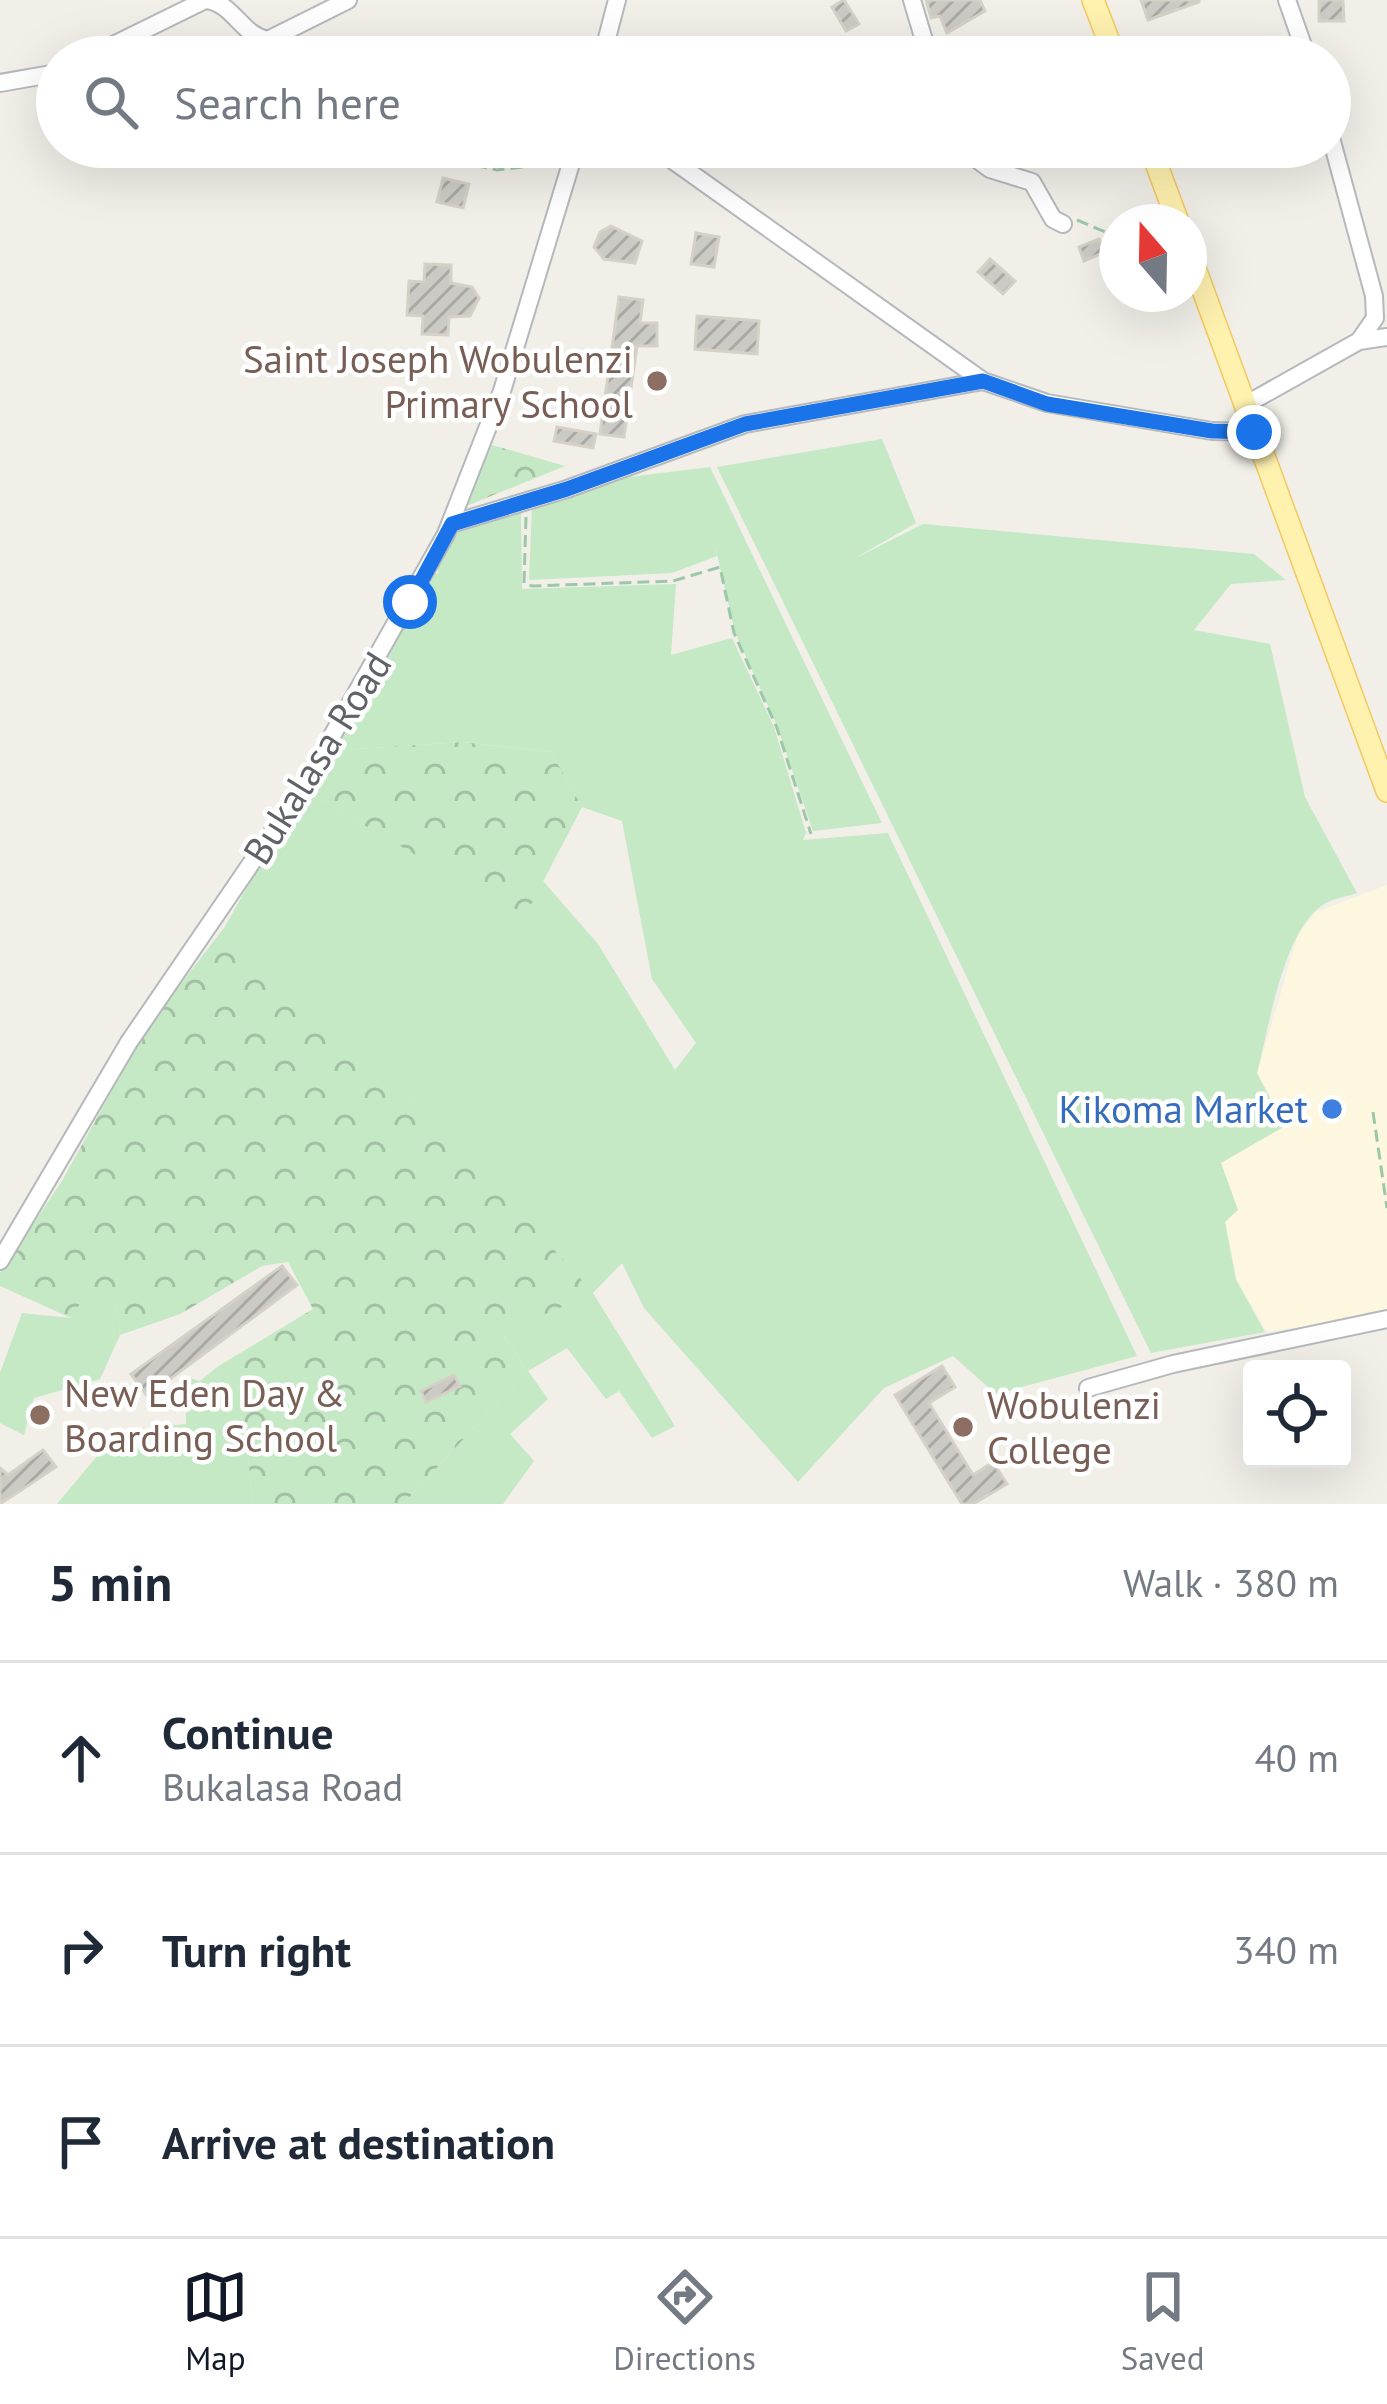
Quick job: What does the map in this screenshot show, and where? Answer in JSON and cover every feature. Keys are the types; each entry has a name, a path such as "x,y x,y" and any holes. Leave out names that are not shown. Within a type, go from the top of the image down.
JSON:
{"main road":[{"path":"1093,0 1107,36"},
{"path":"1158,168 1171,204"},
{"path":"1207,300 1387,791"}],"street":[{"path":"131,36 206,0 218,2 253,36"},
{"path":"276,36 348,0"},
{"path":"608,36 617,0"},
{"path":"912,0 922,36"},
{"path":"1287,0 1300,36"},
{"path":"0,83 36,77"},
{"name":"Bukalasa Road","path":"0,1261 129,1042 302,789 384,652 452,524 502,391 569,168"},
{"path":"684,168 983,381 1047,404 1212,431 1254,432"},
{"path":"989,168 1031,182 1053,219 1063,224"},
{"path":"1339,168 1374,296 1375,318 1359,341"},
{"path":"1246,405 1359,341 1387,338"},
{"path":"452,524 745,424 983,381"},
{"path":"1088,1388 1173,1364 1387,1319"}],"path":[{"path":"1063,224 1080,219 1099,228"},
{"path":"523,503 526,584 673,581 720,567 734,632 777,728 811,834"},
{"path":"1373,1112 1387,1208"}],"shaded area":[{"name":"Kikoma Market","path":"1387,885 1387,1315 1267,1332 1237,1280 1225,1222 1238,1210 1221,1163 1285,1126 1257,1073 1298,935 1316,912"}],"green space":[{"path":"882,439 916,523 852,560 923,524 1254,554 1286,580 1231,584 1194,630 1270,644 1305,797 1357,893 1325,904 1308,920 1279,984 1257,1073 1285,1126 1221,1163 1238,1210 1225,1222 1236,1280 1265,1332 1151,1353 717,467"},
{"path":"492,445 565,466 464,507"},
{"path":"710,467 882,823 813,831 777,726 735,632 714,541 717,556 672,573 529,580 532,507 621,478"},
{"path":"521,513 522,589 676,584 671,655 732,638 774,727 806,833 803,840 888,833 1137,1356 996,1394 953,1356 884,1388 798,1482 644,1308 622,1263 593,1293 675,1426 652,1438 619,1391 606,1399 567,1348 528,1371 548,1399 510,1434 534,1461 503,1504 403,1504 527,1371 503,1334 527,1321 431,1116 223,930 302,789 523,917 543,881 598,944 675,1070 696,1043 652,979 622,821 582,807 551,752 462,742 328,751 430,570 438,574 436,552 446,534"},
{"path":"462,742 551,752 582,807 524,918 302,789 328,751"},
{"path":"223,929 431,1116 593,1292 503,1334 527,1371 403,1504 253,1504 241,1390 217,1367 313,1309 288,1262 262,1266 180,1314 120,1335 117,1303 81,1302 71,1318 0,1286 0,1273 62,1181 144,1032"},
{"path":"81,1301 117,1303 120,1335 100,1379 34,1398 24,1435 0,1423 0,1373 22,1313 71,1318"},
{"path":"217,1367 241,1390 253,1504 57,1504 118,1431 186,1424 186,1377 200,1381"}],"building":[{"path":"844,0 859,24 846,31 832,7"},
{"path":"926,0 980,0 985,11 947,33 940,16 931,18"},
{"path":"1141,0 1199,0 1199,2 1148,20"},
{"path":"1319,0 1343,0 1344,21 1319,21"},
{"path":"443,178 469,184 463,208 437,202"},
{"path":"611,226 642,241 635,263 604,259 594,247 600,232"},
{"path":"696,233 719,237 714,267 691,264"},
{"path":"1099,239 1099,255 1084,261 1079,247"},
{"path":"990,259 1015,281 1003,294 978,272"},
{"path":"425,264 451,265 451,283 472,287 479,298 470,316 449,317 448,335 422,334 423,316 407,315 409,281 424,282"},
{"path":"619,297 643,300 640,323 657,323 657,346 637,346 624,437 600,434"},
{"path":"697,316 759,321 757,354 695,349"},
{"path":"557,427 596,434 593,448 554,441"},
{"path":"282,1266 297,1285 147,1396 131,1374"},
{"path":"942,1366 955,1387 929,1403 973,1475 993,1462 1007,1484 973,1504 962,1504 895,1395"},
{"path":"454,1375 460,1386 426,1402 421,1391"},
{"path":"43,1450 56,1467 0,1504 0,1468 8,1475"}],"place":[{"name":"Saint Joseph Wobulenzi Primary School","path":"657,381"},
{"name":"Kikoma Market","path":"1332,1109"},
{"name":"New Eden Day & Boarding School","path":"40,1415"},
{"name":"Wobulenzi College","path":"963,1427"}],"route":[{"path":"410,602 452,524 567,489 745,424 983,381 1047,404 1212,431 1254,432"}]}
